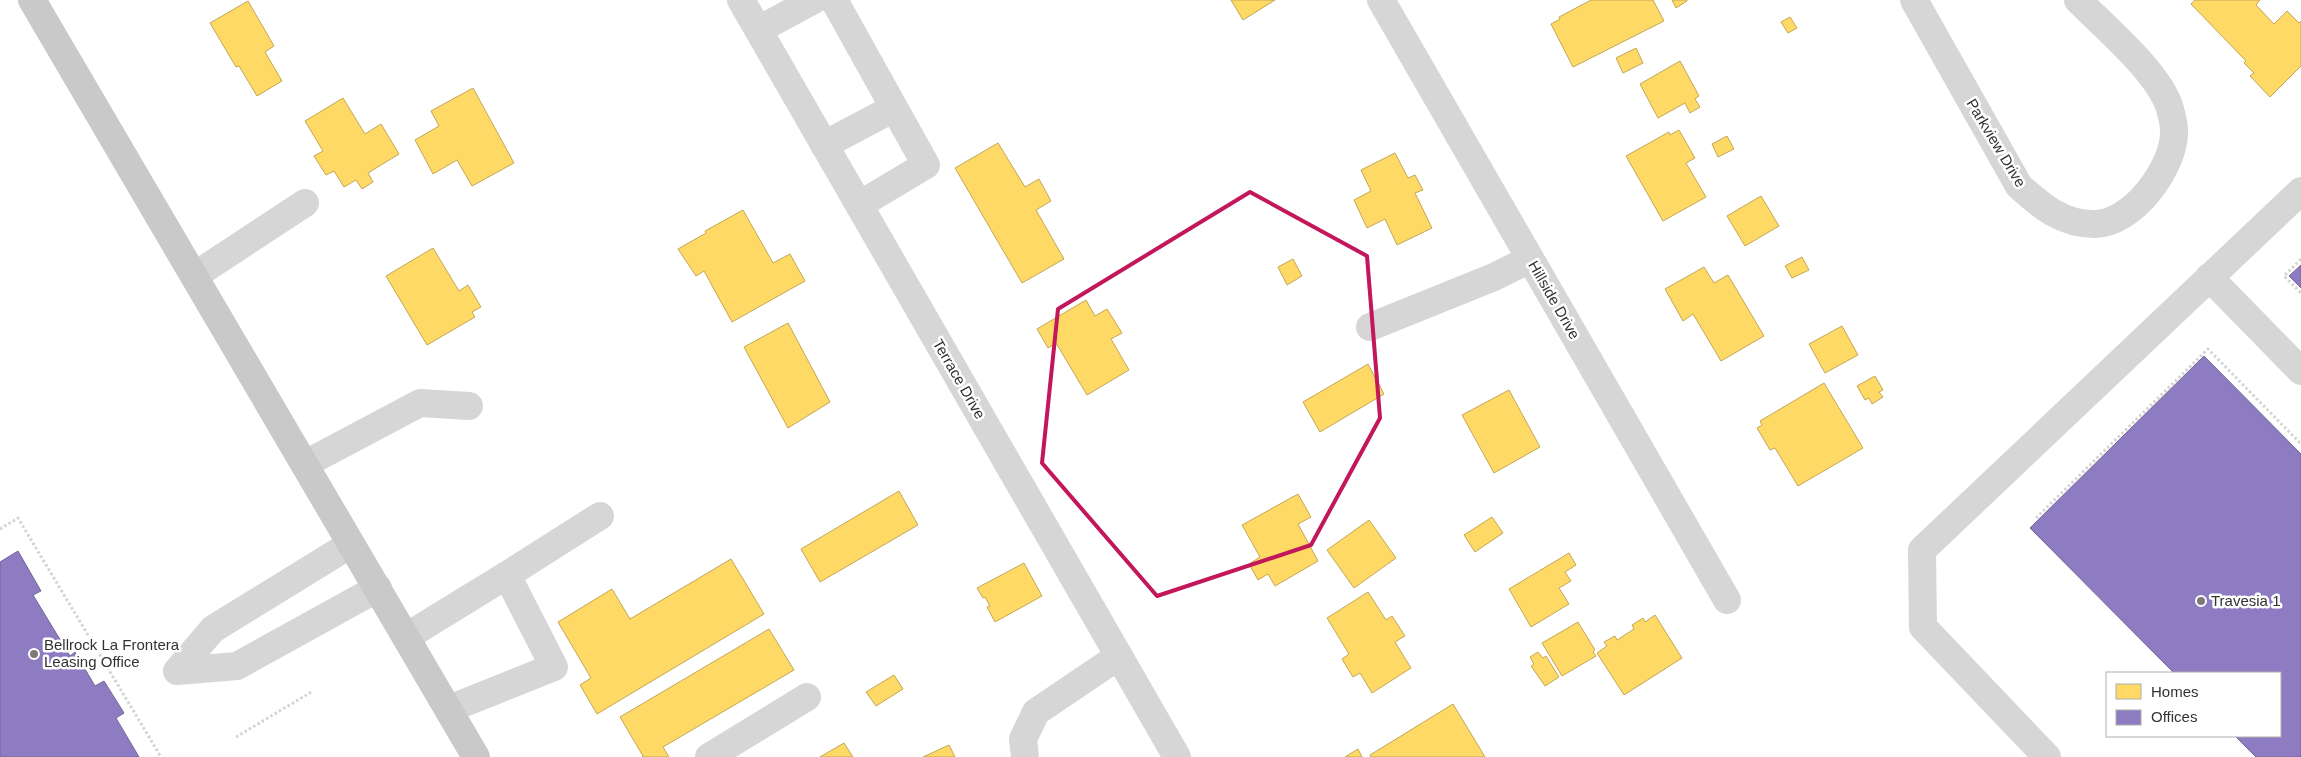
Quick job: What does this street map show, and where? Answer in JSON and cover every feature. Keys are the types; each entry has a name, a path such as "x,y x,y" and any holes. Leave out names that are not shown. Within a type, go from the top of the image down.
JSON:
{"main road":[{"path":"32,0 476,757"}],"street":[{"name":"Terrace Drive","path":"741,0 1178,757"},
{"path":"758,30 814,0"},
{"path":"834,0 926,166 859,205"},
{"name":"Hillside Drive","path":"1381,0 1727,600"},
{"name":"Parkview Drive","path":"1914,0 2019,186 2043,208 2070,221 2096,224 2125,215 2157,183 2170,158 2174,132 2169,107 2154,78 2078,0"},
{"path":"824,145 894,108"},
{"path":"2047,757 1922,627 1922,550 2301,190"},
{"path":"194,276 305,203"},
{"path":"1370,327 1494,277 1530,259"},
{"path":"2210,278 2301,371"},
{"path":"305,464 420,403 470,406"},
{"path":"406,636 600,516"},
{"path":"352,544 213,629 178,672 237,666 378,588"},
{"path":"448,710 554,667 507,575"},
{"path":"1025,757 1023,739 1036,712 1119,656"},
{"path":"709,757 807,697"}],"path":[{"path":"2301,259 2284,276 2301,294"},
{"path":"2036,518 2208,349 2301,444"},
{"path":"0,529 18,518 161,757"},
{"path":"236,737 313,690"}],"highlighted area":[{"path":"1250,192 1367,256 1380,418 1311,545 1157,596 1042,463 1058,309"}],"building: Homes":[{"path":"1231,0 1275,0 1243,20"},
{"path":"1591,0 1653,0 1664,21 1573,67 1551,24 1560,19 1559,17"},
{"path":"1672,0 1687,0 1687,1 1676,8"},
{"path":"2195,0 2260,0 2256,5 2274,24 2287,11 2299,23 2301,21 2301,66 2270,97 2250,76 2254,73 2244,63 2246,61 2191,4"},
{"path":"248,1 274,46 265,52 282,81 257,96 239,66 236,67 210,23"},
{"path":"1790,17 1797,28 1788,33 1781,22"},
{"path":"1636,48 1643,63 1623,73 1616,58"},
{"path":"1680,61 1699,96 1695,99 1700,107 1690,113 1685,103 1658,118 1640,84"},
{"path":"473,88 514,163 472,186 457,160 433,174 415,140 439,126 431,111"},
{"path":"343,98 365,134 381,124 399,154 368,173 373,182 362,189 356,180 344,187 334,171 326,175 314,156 323,151 305,121"},
{"path":"1679,130 1695,158 1686,163 1706,197 1663,221 1626,156 1669,132 1670,135"},
{"path":"1727,136 1734,149 1718,157 1712,144"},
{"path":"998,143 1025,187 1039,179 1051,201 1036,210 1064,259 1022,283 955,168"},
{"path":"1395,153 1408,178 1415,175 1423,190 1415,193 1432,228 1397,245 1385,219 1367,228 1354,200 1371,191 1361,170"},
{"path":"1761,196 1779,226 1745,246 1727,216"},
{"path":"743,210 773,263 790,254 805,281 732,322 704,271 696,276 678,249 706,233 705,231"},
{"path":"433,248 459,291 468,285 481,307 472,312 475,317 427,345 386,276"},
{"path":"1802,257 1809,270 1792,278 1785,266"},
{"path":"1293,259 1302,276 1287,285 1278,267"},
{"path":"1704,267 1714,283 1728,275 1764,336 1721,361 1693,314 1683,321 1665,289"},
{"path":"1086,300 1095,316 1107,309 1122,333 1111,339 1129,370 1087,395 1056,343 1048,348 1037,329"},
{"path":"788,323 830,402 788,428 744,347"},
{"path":"1842,326 1858,355 1825,373 1809,344"},
{"path":"1368,364 1384,394 1320,432 1303,402"},
{"path":"1875,376 1883,390 1879,392 1883,397 1872,404 1869,398 1865,400 1857,386"},
{"path":"1824,383 1863,448 1798,486 1775,448 1770,450 1757,428 1762,425 1760,421"},
{"path":"1509,390 1540,447 1494,473 1462,415"},
{"path":"899,491 918,525 820,582 801,549"},
{"path":"1298,494 1311,517 1298,524 1318,561 1275,586 1268,574 1258,580 1249,564 1260,557 1242,525"},
{"path":"1492,517 1503,533 1475,552 1464,535"},
{"path":"1369,520 1396,558 1354,588 1327,550"},
{"path":"1569,553 1576,565 1565,572 1571,581 1559,588 1569,604 1531,627 1509,589"},
{"path":"731,559 764,614 597,714 580,685 591,678 558,622 612,589 630,619"},
{"path":"1024,563 1042,596 995,622 987,607 990,606 977,588"},
{"path":"1368,592 1386,620 1392,616 1405,636 1395,642 1411,668 1372,693 1360,673 1353,677 1342,659 1349,654 1327,618"},
{"path":"1655,615 1682,658 1624,695 1597,653 1607,646 1604,642 1615,636 1617,640 1634,629 1632,625 1643,618 1645,622"},
{"path":"1578,622 1595,650 1593,652 1596,656 1562,676 1542,643"},
{"path":"769,629 794,670 663,747 669,757 642,757 620,717"},
{"path":"1538,652 1543,658 1546,656 1559,677 1545,686 1531,666 1534,664 1530,657"},
{"path":"894,675 903,689 876,706 866,692"},
{"path":"1453,704 1485,757 1371,757 1370,755"},
{"path":"844,743 853,757 820,757"},
{"path":"949,745 955,757 923,757"},
{"path":"1358,749 1362,757 1345,757"}],"building: Offices":[{"path":"2301,265 2301,288 2289,276"},
{"name":"Travesia 1","path":"2204,356 2301,454 2301,757 2256,757 2236,737 2281,737 2281,672 2173,672 2030,528"},
{"name":"Bellrock La Frontera Leasing Office","path":"18,551 41,591 33,595 70,656 75,652 95,686 104,681 124,713 116,718 139,757 0,757 0,562"}],"place":[{"name":"Travesia 1","path":"2201,601"},
{"name":"Bellrock La Frontera Leasing Office","path":"34,654"}]}
